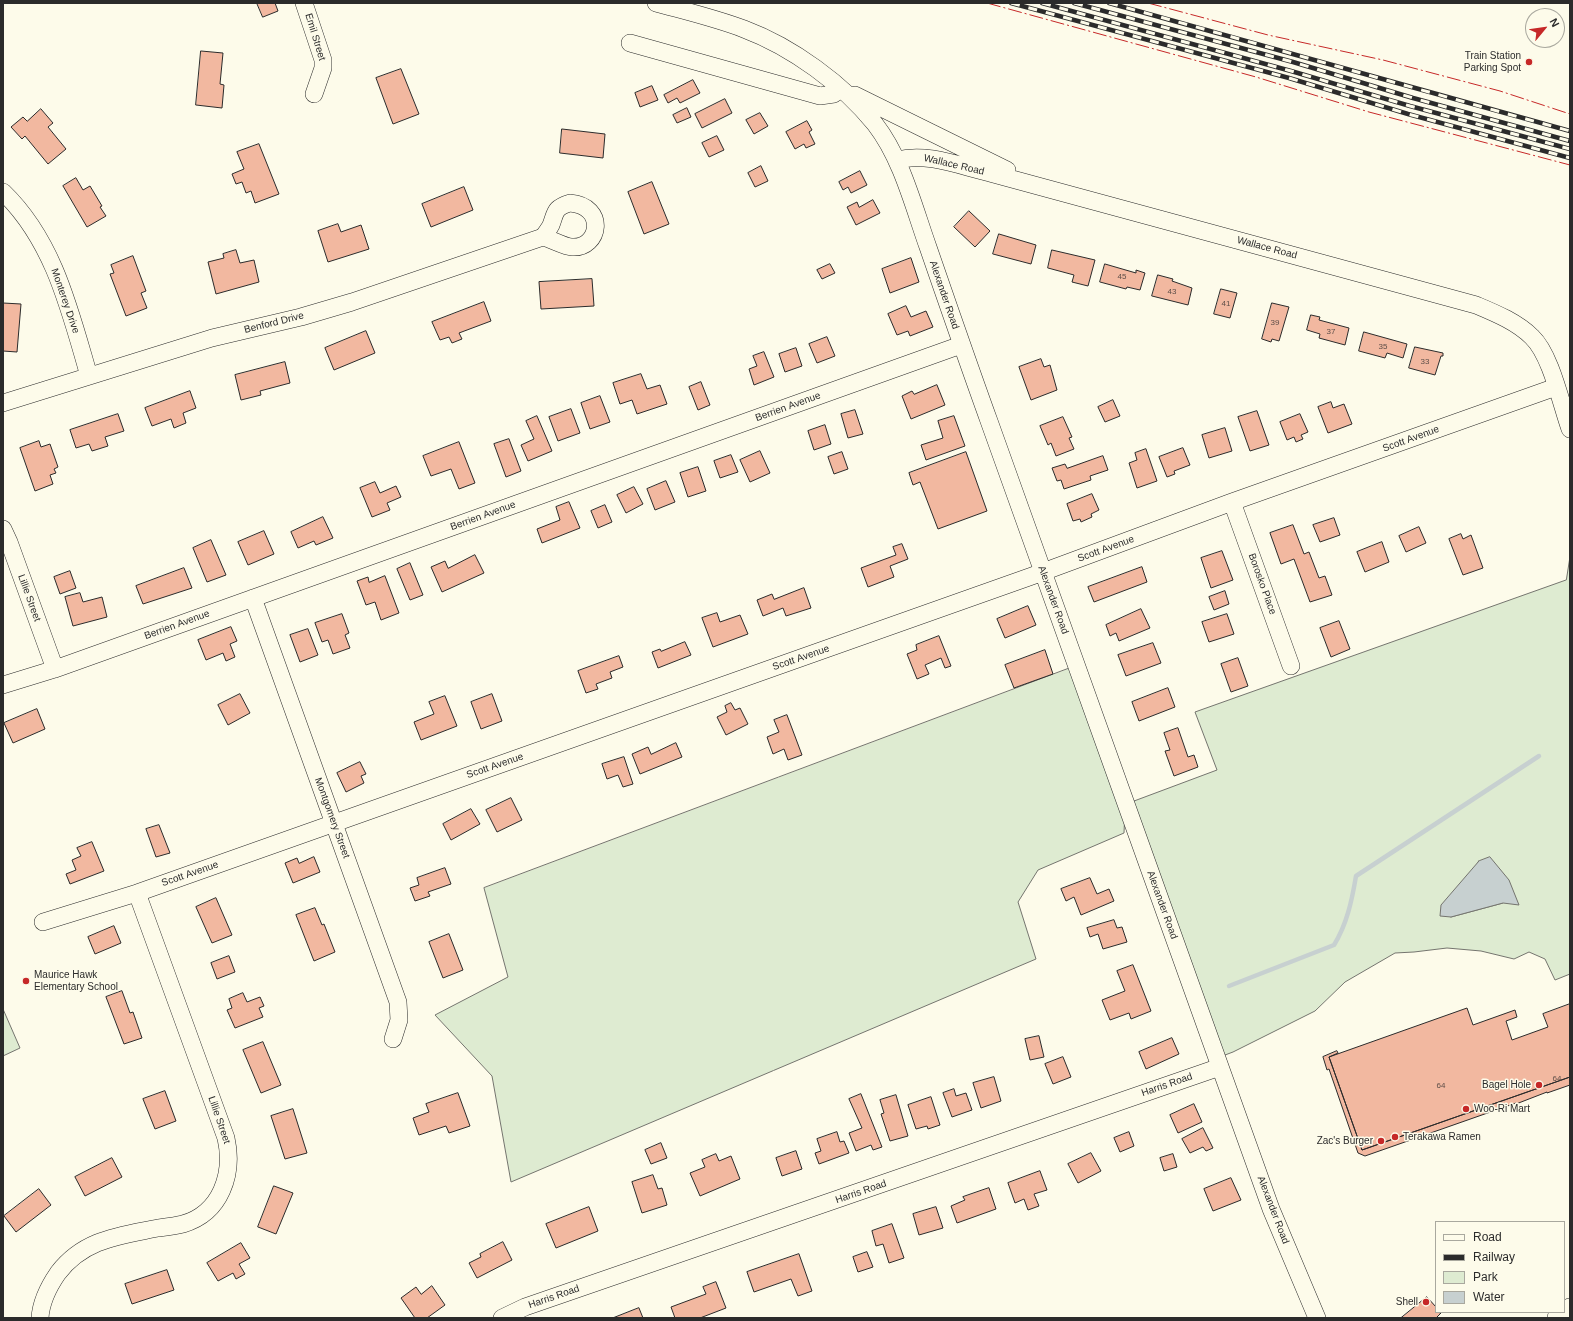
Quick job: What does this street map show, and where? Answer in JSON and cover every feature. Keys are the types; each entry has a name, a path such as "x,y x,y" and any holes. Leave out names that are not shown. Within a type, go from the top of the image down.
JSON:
{"street":[{"name":"Emil Street","path":"304,3 323,60 323,68 314,94"},
{"name":"Alexander Road","path":"656,3 724,22 760,36 801,59 840,88 874,123 886,140 897,160 961,345 1271,1209 1317,1318"},
{"path":"630,43 820,96 834,94 840,88 958,147 1028,179 1059,191"},
{"name":"Wallace Road","path":"897,160 909,157 924,157 1059,191 1476,305 1509,321 1532,336 1541,349 1570,429"},
{"name":"Monterey Drive","path":"3,192 24,215 41,241 55,269 63,288 89,376"},
{"name":"Benford Drive","path":"3,403 212,338 301,317 352,302 543,236"},
{"name":"Berrien Avenue","path":"3,685 55,669 961,345"},
{"name":"Scott Avenue","path":"43,922 137,893 1043,572 1232,502 1556,387"},
{"name":"Borosko Place","path":"1232,502 1291,666"},
{"name":"Lillie Street","path":"3,529 55,669"},
{"name":"Montgomery Street","path":"253,598 398,1002 399,1020 393,1039"},
{"name":"Lillie Street","path":"40,1318 45,1297 54,1280 64,1266 78,1253 94,1243 111,1237 183,1224 197,1218 210,1207 220,1194 226,1180 229,1165 229,1151 226,1138 137,893"},
{"name":"Harris Road","path":"502,1318 525,1307 1220,1067"}],"green space":[{"path":"1570,557 1570,974 1555,980 1545,959 1529,952 1514,959 1481,951 1447,948 1395,953 1345,982 1315,1011 1233,1052 1217,1058 1126,804 1217,770 1195,712 1566,580","holes":["1479,861 1503,903 1451,917"]},
{"path":"1073,667 1125,810 1124,833 1038,870 1018,902 1036,959 511,1182 492,1076 435,1015 508,977 484,888"},
{"path":"3,1009 20,1048 3,1056"}],"water":[{"path":"1490,857 1509,880 1519,905 1503,903 1451,917 1440,916 1441,905 1479,861"}],"building":[{"path":"257,3 275,3 278,11 263,17"},
{"path":"201,51 223,53 220,84 224,85 222,108 196,105"},
{"path":"401,69 419,114 393,124 376,78"},
{"path":"693,80 700,93 680,103 677,98 668,103 664,95"},
{"path":"652,86 658,100 640,107 635,93"},
{"path":"725,99 732,113 702,128 695,114"},
{"path":"687,108 691,117 677,123 673,115"},
{"path":"41,109 53,123 48,127 66,149 48,164 25,136 22,139 11,127 23,117 27,121"},
{"path":"760,113 768,126 754,134 746,120"},
{"path":"807,121 812,130 809,132 815,144 806,148 804,144 795,149 786,132"},
{"path":"562,129 605,134 603,158 560,153"},
{"path":"717,136 724,150 709,157 702,143"},
{"path":"259,144 279,194 255,203 251,191 246,193 242,182 236,184 232,174 244,169 237,152"},
{"path":"761,166 768,181 755,187 748,173"},
{"path":"860,171 867,185 851,193 848,187 843,190 839,182"},
{"path":"76,178 83,190 90,186 106,216 87,227 63,186"},
{"path":"652,182 669,224 644,234 628,192"},
{"path":"464,187 473,210 431,227 422,204"},
{"path":"873,200 880,213 856,225 847,207 857,202 859,207"},
{"path":"969,211 990,231 975,247 954,227"},
{"path":"338,224 341,232 361,225 369,249 328,262 318,231"},
{"path":"999,234 1036,245 1031,264 993,254"},
{"path":"236,250 240,263 254,260 259,282 216,294 208,262 224,258 223,254"},
{"path":"1052,250 1095,260 1088,286 1072,282 1074,275 1048,268"},
{"path":"133,256 146,291 141,293 147,308 126,316 110,274 114,273 111,265"},
{"path":"911,258 919,282 890,293 882,269"},
{"path":"830,264 835,273 822,279 817,270"},
{"path":"1105,264 1136,273 1136,270 1145,273 1140,290 1127,287 1126,289 1100,282"},
{"path":"1158,275 1173,279 1172,281 1192,288 1188,305 1152,296"},
{"path":"592,279 594,306 541,309 539,282"},
{"path":"1221,289 1237,293 1230,318 1214,314"},
{"path":"484,302 491,321 459,333 462,339 452,343 449,337 440,340 432,322"},
{"path":"3,303 21,304 17,352 3,351"},
{"path":"1272,303 1289,307 1279,341 1272,339 1271,342 1262,339"},
{"path":"906,306 911,317 926,311 933,327 910,336 908,331 897,335 888,314"},
{"path":"1311,315 1320,317 1319,320 1349,328 1345,345 1319,338 1320,334 1307,330"},
{"path":"366,331 375,353 334,370 325,348"},
{"path":"1364,332 1407,344 1403,358 1387,353 1385,358 1359,351"},
{"path":"827,337 835,356 817,363 809,344"},
{"path":"1415,347 1443,353 1435,375 1409,368"},
{"path":"796,348 802,366 785,372 779,354"},
{"path":"764,352 774,377 754,385 749,369 757,366 753,356"},
{"path":"1041,359 1044,367 1050,365 1057,390 1031,400 1019,367"},
{"path":"285,362 290,383 260,391 261,395 241,400 235,375"},
{"path":"641,374 647,389 660,385 667,404 637,414 632,400 620,404 613,383"},
{"path":"701,382 710,405 698,410 689,387"},
{"path":"937,385 945,405 911,419 902,396 912,391 914,394"},
{"path":"190,391 196,408 183,413 186,423 174,428 171,419 152,426 145,408"},
{"path":"600,396 610,422 590,429 581,403"},
{"path":"1113,400 1120,416 1105,422 1098,407"},
{"path":"1331,402 1333,408 1344,404 1352,424 1328,433 1318,407"},
{"path":"571,409 580,433 558,441 549,417"},
{"path":"855,410 863,434 848,438 841,414"},
{"path":"1257,411 1269,445 1250,451 1238,417"},
{"path":"118,414 124,431 105,437 108,446 92,451 89,444 76,448 70,430"},
{"path":"1300,414 1308,432 1301,435 1303,439 1296,442 1294,437 1287,440 1280,422"},
{"path":"537,416 552,451 528,461 521,445 534,439 526,421"},
{"path":"954,416 965,446 926,460 921,445 943,438 938,421"},
{"path":"1063,417 1072,437 1069,438 1074,449 1056,456 1051,443 1048,445 1040,426"},
{"path":"825,425 831,444 814,450 808,431"},
{"path":"1225,428 1232,451 1209,458 1202,435"},
{"path":"509,439 521,471 506,477 494,444"},
{"path":"39,441 41,447 50,444 58,467 54,469 56,473 50,475 53,484 35,491 20,448"},
{"path":"459,442 475,483 459,489 451,469 431,476 423,456"},
{"path":"1183,448 1190,465 1174,471 1175,474 1167,477 1159,457"},
{"path":"1146,449 1157,481 1137,488 1129,463 1137,460 1135,453"},
{"path":"760,451 770,473 750,482 740,460"},
{"path":"842,452 848,469 834,474 828,457"},
{"path":"966,452 987,511 938,529 920,482 913,485 909,473"},
{"path":"731,455 738,472 720,478 714,461"},
{"path":"1103,456 1108,470 1090,476 1091,480 1064,489 1061,480 1057,481 1052,468 1065,464 1067,468"},
{"path":"698,467 706,491 688,497 680,473"},
{"path":"666,481 675,502 655,510 647,489"},
{"path":"375,482 380,493 396,486 401,497 387,503 390,510 372,517 360,488"},
{"path":"634,487 643,504 626,513 617,495"},
{"path":"1092,494 1099,510 1091,514 1092,517 1081,522 1080,519 1073,521 1067,504"},
{"path":"569,502 580,528 542,543 537,529 560,520 556,507"},
{"path":"605,505 612,522 598,528 591,511"},
{"path":"323,517 333,538 316,545 314,541 298,548 291,532"},
{"path":"1334,518 1340,535 1320,542 1313,525"},
{"path":"1293,525 1304,554 1309,552 1319,578 1325,576 1332,595 1310,602 1294,559 1281,564 1270,533"},
{"path":"1419,527 1426,543 1406,552 1399,536"},
{"path":"264,531 274,554 248,565 238,542"},
{"path":"1461,534 1463,539 1471,535 1483,568 1463,575 1449,539"},
{"path":"211,540 226,575 207,582 193,548"},
{"path":"1382,542 1389,562 1365,572 1357,552"},
{"path":"902,544 908,559 890,566 894,577 868,587 861,568 896,555 893,547"},
{"path":"1222,551 1233,580 1211,588 1201,558"},
{"path":"475,555 484,573 442,592 431,567 445,561 448,568"},
{"path":"410,563 423,595 410,600 397,569"},
{"path":"1142,567 1147,582 1094,602 1088,587"},
{"path":"184,568 192,588 143,604 136,586"},
{"path":"70,571 76,588 60,594 54,577"},
{"path":"385,576 399,613 381,620 375,602 366,605 357,581 368,577 369,582"},
{"path":"804,588 811,608 786,616 783,608 763,616 757,600 772,594 774,599"},
{"path":"1225,591 1229,604 1214,610 1209,597"},
{"path":"80,593 83,602 102,597 107,617 73,626 65,597"},
{"path":"1028,606 1036,625 1005,638 997,619"},
{"path":"1141,609 1150,628 1119,641 1116,633 1110,636 1106,625"},
{"path":"717,613 720,622 740,615 748,634 713,647 702,618"},
{"path":"342,614 349,633 345,635 350,648 333,654 328,640 322,642 315,623"},
{"path":"1227,614 1234,634 1209,642 1202,622"},
{"path":"1339,621 1350,649 1331,657 1320,628"},
{"path":"231,627 237,641 230,644 235,657 226,661 223,653 206,660 198,640"},
{"path":"308,629 318,655 300,662 290,635"},
{"path":"939,636 951,666 945,668 941,658 925,665 929,674 917,679 907,654 917,650 916,645"},
{"path":"685,642 691,655 658,668 652,652 660,649 661,651"},
{"path":"1153,643 1161,663 1126,676 1118,655"},
{"path":"1045,650 1053,674 1014,688 1005,665"},
{"path":"619,656 623,667 610,672 612,678 596,684 598,689 586,693 578,671"},
{"path":"1238,658 1248,686 1231,692 1221,664"},
{"path":"1168,688 1175,707 1139,721 1132,702"},
{"path":"240,694 250,713 228,725 218,705"},
{"path":"492,694 502,721 481,729 471,702"},
{"path":"445,696 457,726 421,740 414,722 434,714 429,702"},
{"path":"731,703 735,710 740,708 748,724 726,735 717,717 727,712 725,706"},
{"path":"37,709 45,729 13,743 4,723"},
{"path":"787,715 802,755 788,760 784,749 773,754 767,737 779,732 774,720"},
{"path":"1178,728 1188,757 1194,755 1198,767 1174,776 1165,751 1170,750 1164,733"},
{"path":"676,743 682,757 640,774 632,754 648,747 651,754"},
{"path":"624,757 633,784 623,787 618,775 607,779 602,764"},
{"path":"360,762 366,774 361,776 364,783 346,792 337,773"},
{"path":"511,798 522,820 497,832 486,810"},
{"path":"471,809 480,824 451,840 443,824"},
{"path":"159,825 170,853 156,857 146,829"},
{"path":"92,842 104,871 70,884 66,874 76,870 72,860 81,856 77,848"},
{"path":"314,857 320,872 293,883 285,863 297,858 299,863"},
{"path":"445,868 451,884 428,892 430,896 415,901 410,888 419,885 417,878"},
{"path":"1090,878 1097,894 1109,889 1114,901 1081,915 1074,897 1066,901 1061,889"},
{"path":"216,898 232,935 212,943 196,907"},
{"path":"315,908 322,925 324,924 335,952 314,961 296,915"},
{"path":"1114,920 1117,928 1122,927 1127,942 1103,949 1098,934 1090,937 1087,928"},
{"path":"114,926 121,943 95,954 88,937"},
{"path":"449,934 463,970 443,978 429,942"},
{"path":"229,956 235,972 217,979 211,963"},
{"path":"1133,965 1151,1011 1131,1019 1129,1013 1110,1020 1102,1000 1125,991 1117,971"},
{"path":"122,991 130,1013 133,1012 142,1038 124,1044 106,997"},
{"path":"243,993 247,1002 260,997 264,1006 259,1008 263,1017 235,1028 227,1010 232,1008 229,999"},
{"path":"1570,1004 1570,1077 1362,1150 1329,1057 1467,1008 1473,1025 1515,1010 1517,1017 1506,1021 1512,1040 1548,1027 1543,1014"},
{"path":"1039,1036 1044,1057 1030,1060 1025,1039"},
{"path":"1172,1038 1179,1054 1146,1069 1139,1052"},
{"path":"263,1042 281,1085 261,1093 243,1050"},
{"path":"1337,1051 1338,1053 1329,1057 1362,1150 1570,1077 1570,1085 1365,1156 1358,1153 1329,1069 1327,1070 1323,1057"},
{"path":"1063,1057 1071,1077 1053,1084 1045,1064"},
{"path":"994,1077 1001,1101 981,1108 973,1083"},
{"path":"954,1089 956,1096 966,1093 972,1110 952,1117 943,1093"},
{"path":"165,1091 176,1121 155,1129 143,1099"},
{"path":"458,1093 470,1126 449,1133 446,1126 419,1135 413,1118 429,1112 426,1104"},
{"path":"861,1094 882,1147 873,1150 871,1145 856,1151 849,1133 862,1128 849,1099"},
{"path":"896,1095 908,1136 890,1141 881,1114 884,1113 880,1100"},
{"path":"931,1097 940,1125 928,1129 927,1126 916,1129 908,1105"},
{"path":"1194,1104 1202,1122 1178,1133 1170,1115"},
{"path":"293,1109 307,1153 285,1159 271,1116"},
{"path":"1203,1128 1213,1148 1206,1151 1203,1147 1190,1153 1182,1139"},
{"path":"837,1132 840,1142 844,1141 849,1153 819,1164 815,1153 821,1151 817,1139"},
{"path":"1129,1132 1134,1146 1120,1152 1114,1138"},
{"path":"661,1143 667,1158 651,1164 645,1150"},
{"path":"796,1151 802,1169 782,1176 776,1158"},
{"path":"1091,1153 1101,1171 1078,1183 1068,1164"},
{"path":"716,1154 719,1161 731,1156 740,1179 700,1196 690,1173 705,1167 702,1160"},
{"path":"1173,1154 1177,1167 1164,1171 1160,1158"},
{"path":"112,1158 122,1177 85,1196 75,1177"},
{"path":"1040,1171 1047,1190 1034,1194 1039,1206 1028,1210 1024,1199 1015,1203 1008,1183"},
{"path":"653,1175 658,1189 662,1188 667,1205 642,1213 632,1182"},
{"path":"1231,1178 1241,1200 1213,1211 1204,1189"},
{"path":"274,1186 293,1193 276,1234 258,1227"},
{"path":"989,1188 996,1209 957,1223 951,1206 965,1200 963,1197"},
{"path":"39,1189 51,1205 16,1232 4,1216"},
{"path":"589,1207 598,1231 556,1248 546,1224"},
{"path":"936,1207 943,1228 919,1235 913,1214"},
{"path":"892,1224 904,1258 889,1263 883,1244 876,1246 872,1231"},
{"path":"503,1242 512,1260 477,1278 469,1263 481,1257 480,1254"},
{"path":"241,1243 250,1258 239,1264 245,1274 236,1279 233,1273 218,1281 207,1263"},
{"path":"867,1252 873,1267 858,1272 853,1257"},
{"path":"799,1254 812,1291 798,1296 791,1279 754,1292 747,1272"},
{"path":"167,1270 174,1290 132,1304 125,1284"},
{"path":"716,1282 726,1308 700,1318 675,1318 671,1307 706,1294 703,1287"},
{"path":"432,1286 445,1305 427,1318 415,1318 401,1298 416,1287 421,1294"},
{"name":"Shell","path":"1427,1297 1435,1306 1435,1313 1441,1313 1436,1318 1401,1318"},
{"path":"639,1308 643,1318 613,1318"}],"waterway":[{"path":"1229,986 1334,945 1339,937 1348,912 1356,876 1539,756"}],"railway":[{"path":"1011,3 1289,78 1408,114 1570,158"},
{"path":"1042,3 1570,149"},
{"path":"1074,3 1293,62 1413,98 1570,141"},
{"path":"1109,3 1570,131"}],"power":[{"path":"987,3 1256,77 1369,112 1570,165"},
{"path":"1148,3 1268,35 1383,60 1500,91 1570,114"}],"place":[{"name":"Train Station Parking Spot","path":"1529,62"},
{"name":"Maurice Hawk Elementary School","path":"26,981"},
{"name":"Bagel Hole","path":"1539,1085"},
{"name":"Woo-Ri Mart","path":"1466,1109"},
{"name":"Terakawa Ramen","path":"1395,1137"},
{"name":"Zac's Burger","path":"1381,1141"},
{"name":"Shell","path":"1426,1302"}]}
